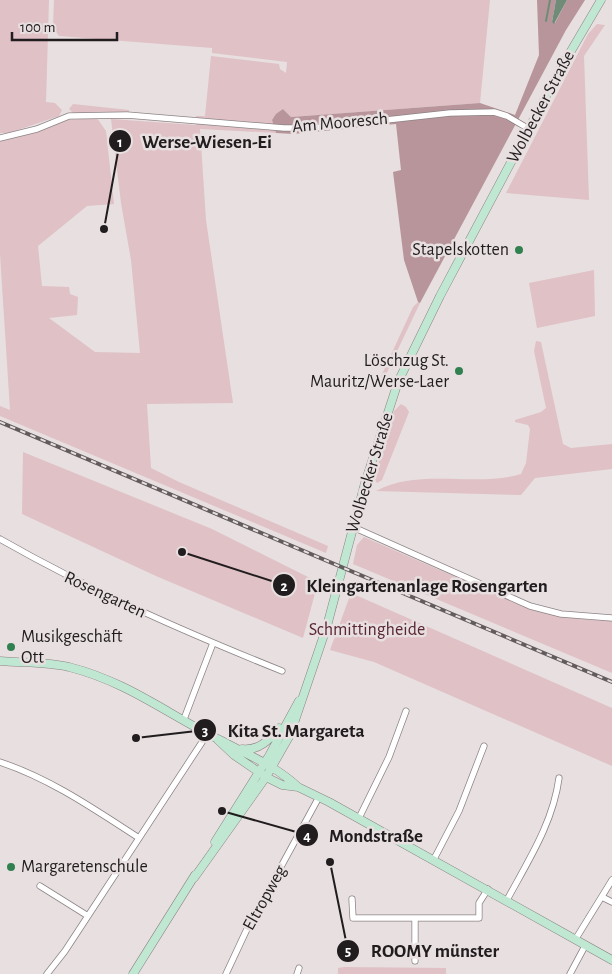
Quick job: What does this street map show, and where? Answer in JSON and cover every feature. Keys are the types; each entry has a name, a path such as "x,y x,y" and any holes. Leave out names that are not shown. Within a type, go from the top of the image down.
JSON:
{"main road":[{"name":"Wolbecker Straße","path":"194,878 266,778 290,734 328,626 353,527 382,426 398,382 440,296 529,129 602,0"},
{"path":"0,661 66,667 97,676 134,691 208,733 266,778 320,797 488,889 612,960"},
{"name":"Wolbecker Straße","path":"133,974 264,764 289,716 305,691"},
{"path":"236,748 250,749 262,745 289,716"},
{"path":"218,740 236,748 288,778 298,788"}],"street":[{"name":"Am Mooresch","path":"0,138 37,129 69,116 107,115 284,128 313,128 450,113 494,112 507,116 529,129"},
{"path":"353,527 530,606 561,614 612,618"},
{"name":"Rosengarten","path":"0,540 63,575 213,643 282,671"},
{"path":"184,719 213,643"},
{"path":"359,818 386,764 406,711"},
{"path":"48,974 208,733"},
{"path":"434,859 459,811 484,746"},
{"path":"0,762 30,772 59,787 138,838"},
{"path":"507,900 552,811 559,778"},
{"name":"Eltropweg","path":"226,974 248,929 320,797"},
{"path":"576,940 612,880"},
{"path":"40,886 88,916"},
{"path":"352,899 353,918 479,918 479,903 488,889"},
{"path":"602,897 612,902"},
{"path":"415,919 415,961"},
{"path":"570,974 585,946"}],"green space":[{"path":"0,0 49,0 46,102 55,103 62,110 59,116 9,133 0,133"},
{"path":"54,0 490,0 480,103 291,117 283,109 272,120 276,133 200,129 206,220 233,403 147,404 151,468 179,482 328,546 326,553 0,416 0,406 10,410 0,254 0,140 67,120 97,118 106,131 114,204 87,206 38,246 42,286 69,287 70,294 78,297 77,315 49,318 95,352 140,353 131,260 121,203 111,119 196,125 196,116 205,116 211,56 279,64 280,69 286,73 287,62 212,53 212,48 59,36 53,28"},
{"path":"597,24 605,25 584,56 589,200 506,193 588,34"},
{"path":"73,104 129,110 129,113 73,113 69,109"},
{"path":"594,270 595,316 537,328 529,283"},
{"path":"418,302 420,303 379,389 377,385 413,307"},
{"path":"536,341 541,342 563,444 571,448 612,444 612,469 535,478 521,495 376,491 393,484 411,480 485,479 521,474 526,463 530,429 528,425 515,422 515,420 541,412 546,408 534,351"},
{"path":"401,404 409,412 382,480 377,483 374,478 394,411"},
{"path":"23,452 212,529 318,582 303,638 156,576 22,514"},
{"path":"364,537 522,606 567,617 612,621 612,673 353,564 357,545"},
{"name":"Schmittingheide","path":"351,593 612,708 612,766 374,662 330,650"},
{"path":"338,968 446,968 446,974 338,974"}],"shaded area":[{"path":"537,0 556,0 552,22 555,23 567,0 585,0 566,30 420,303 418,302 404,260 393,172 401,170 396,124 293,134 276,133 272,120 283,109 291,117 480,103 515,115 539,55"},
{"path":"556,0 567,0 554,24 552,22"}],"waterway":[{"path":"546,21 550,0"}],"railway":[{"path":"0,422 612,682"}],"place":[{"name":"Werse-Wiesen-Ei","path":"104,229"},
{"name":"Stapelskotten","path":"519,250"},
{"name":"Löschzug St. Mauritz/Werse-Laer","path":"459,371"},
{"name":"Kleingartenanlage Rosengarten","path":"182,552"},
{"name":"Musikgeschäft Ott","path":"11,647"},
{"name":"Kita St. Margareta","path":"136,738"},
{"name":"Mondstraße","path":"222,811"},
{"name":"ROOMY münster","path":"330,862"},
{"name":"Margaretenschule","path":"11,867"}]}
